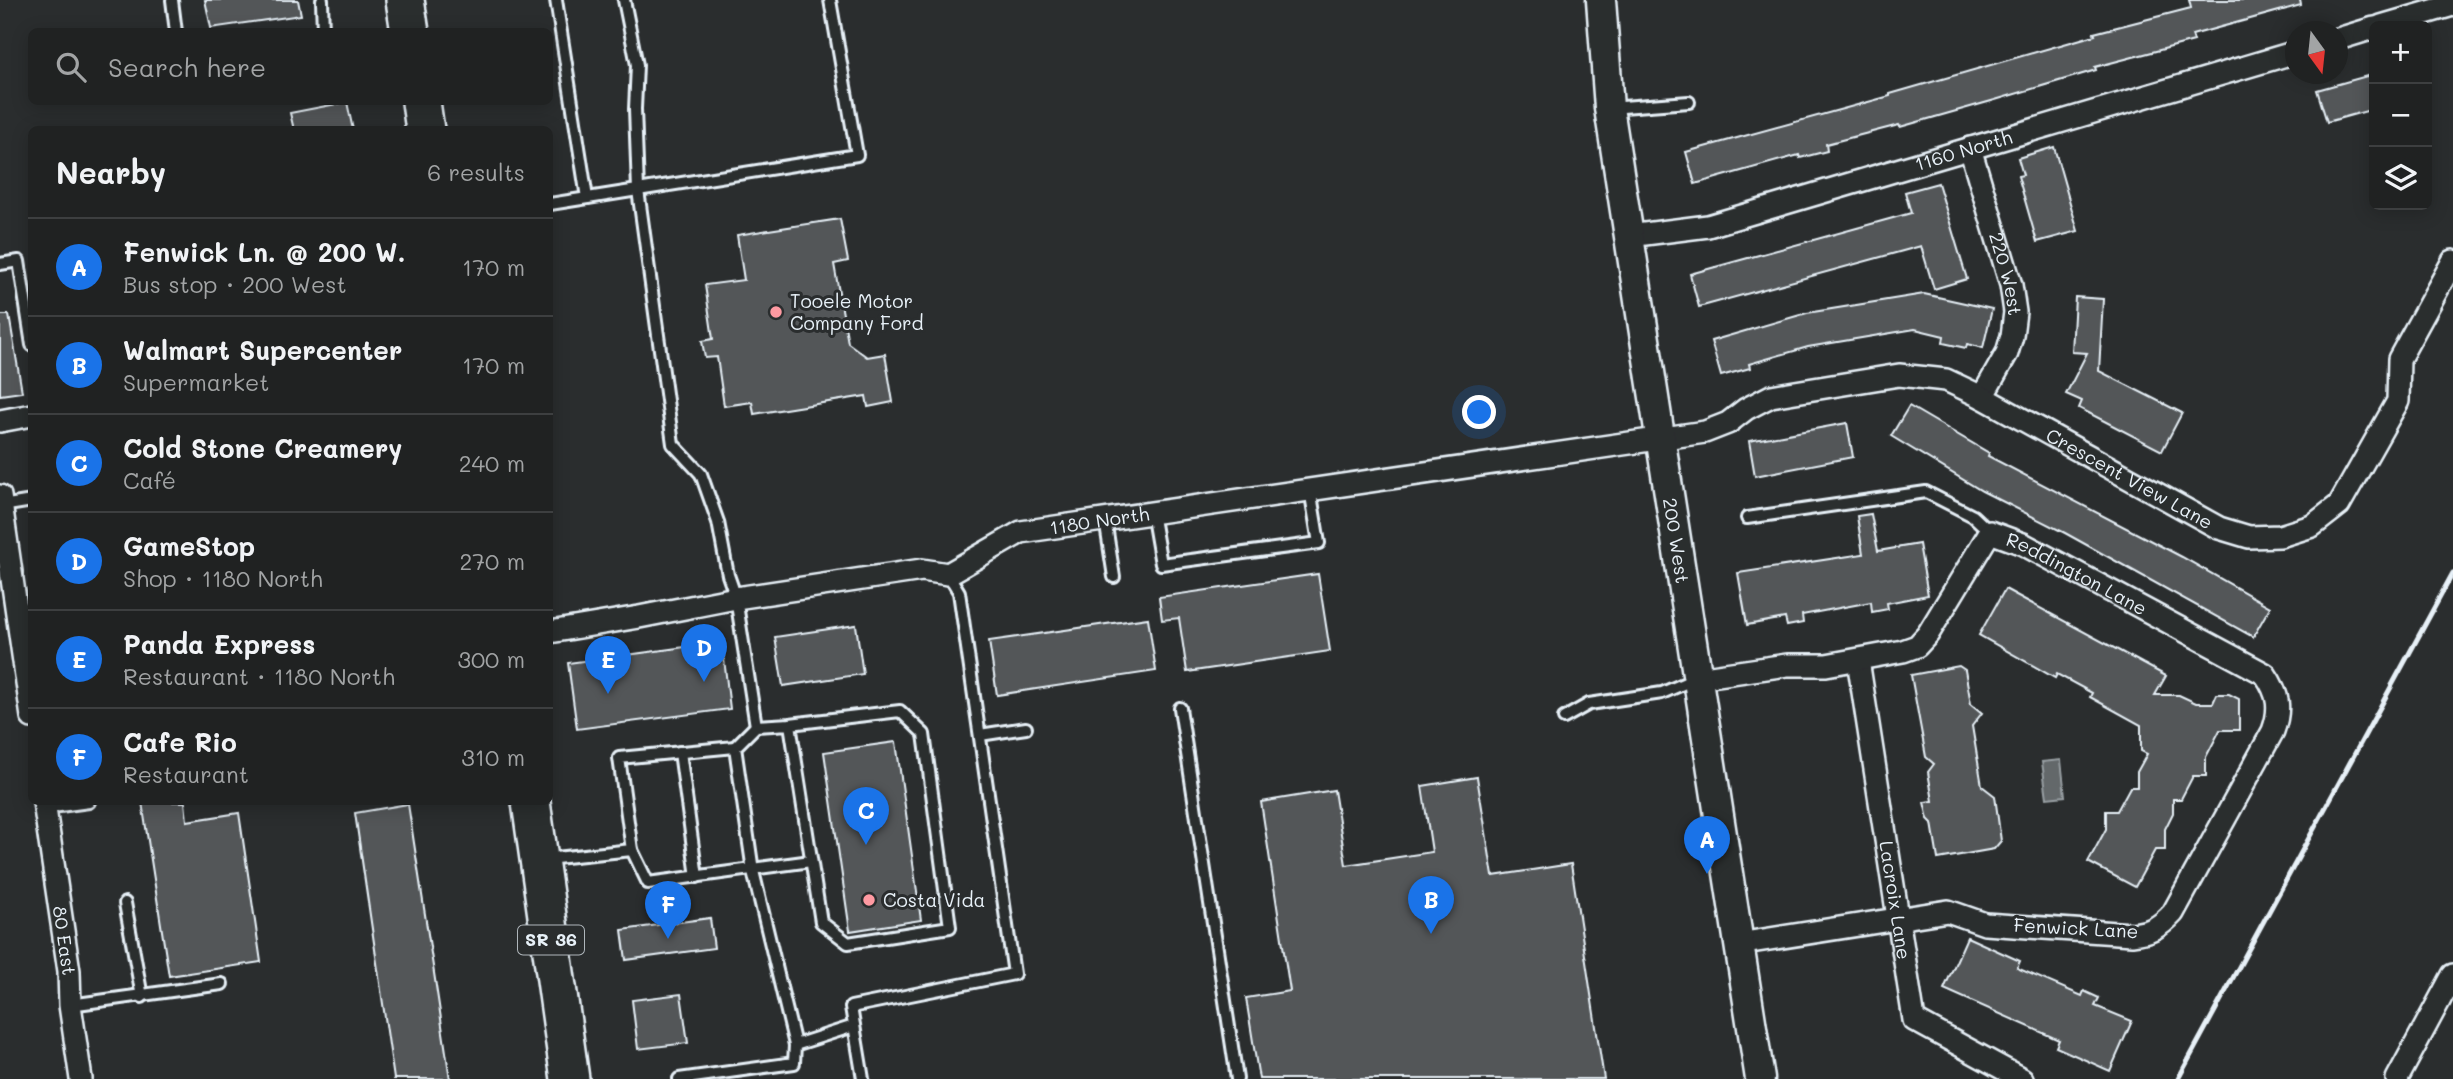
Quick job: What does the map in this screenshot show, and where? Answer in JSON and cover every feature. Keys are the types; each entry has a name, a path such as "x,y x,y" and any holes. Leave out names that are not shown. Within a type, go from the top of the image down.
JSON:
{"highway":[{"path":"405,0 409,28"},
{"path":"421,105 424,126"},
{"name":"SR 36","path":"531,805 570,1079"}],"street":[{"name":"200 West","path":"1601,0 1609,108 1760,1079"},
{"path":"2398,21 2453,5"},
{"path":"2348,36 2369,29"},
{"name":"1160 North","path":"1629,236 1708,226 2285,55"},
{"name":"220 West","path":"1970,148 2011,285 2015,312 2007,353 1982,397"},
{"name":"Crescent View Lane","path":"1661,437 1705,432 1728,423 1771,396 1899,375 1947,380 2219,528 2234,534 2264,538 2297,532 2327,517 2339,505 2398,401 2399,359 2453,261"},
{"path":"0,421 28,416"},
{"name":"1180 North","path":"948,574 1021,532 1661,437"},
{"path":"1,501 27,659"},
{"name":"Reddington Lane","path":"1697,678 1787,665 1826,665 1917,646 1928,634 1990,532 2024,544 2265,674 2274,686 2279,702"},
{"path":"553,631 736,598 922,570 948,574"},
{"name":"Lacroix Lane","path":"1858,660 1914,1020 2022,1079"},
{"name":"Fenwick Lane","path":"1738,944 1948,911 1985,924 2132,933 2147,932 2161,926 2173,913 2273,732 2278,718 2279,702"},
{"name":"80 East","path":"44,805 69,971 70,1005 81,1079"},
{"path":"2397,1079 2453,975"}],"lane":[{"path":"172,0 176,28"},
{"path":"322,0 323,28"},
{"path":"556,0 587,198"},
{"path":"624,0 636,65 638,190 673,444 701,474 718,522 728,575 736,598 756,726"},
{"path":"553,204 857,155 830,0"},
{"path":"1609,108 1689,102"},
{"path":"0,264 19,261 28,319"},
{"path":"1152,512 1161,564 1319,543 1310,489"},
{"path":"1747,518 1926,492 1973,516 1990,532"},
{"path":"1,501 28,501"},
{"path":"1105,519 1114,577"},
{"path":"863,1079 851,1007 1014,974 959,592 948,574"},
{"path":"1564,718 1588,704 1662,693 1697,678"},
{"path":"1180,708 1237,1079"},
{"path":"790,724 821,922 848,943 950,927 924,734 900,711 756,726 735,747 620,758 632,850 648,883 811,861"},
{"path":"980,735 1026,728"},
{"path":"679,1079 794,1063 795,1045 753,870 735,747"},
{"path":"680,752 697,877"},
{"path":"540,860 632,850"},
{"path":"125,903 142,997"},
{"path":"70,1005 222,984"},
{"path":"795,1045 854,1026"}],"shaded area":[{"path":"2061,760 2065,796 2047,798 2042,762"}],"building":[{"path":"205,0 298,0 301,15 211,28"},
{"path":"2189,0 2300,0 2301,5 2192,35 2194,41 2095,67 2096,70 1995,100 1900,127 1899,125 1826,144 1827,151 1800,158 1799,155 1695,184 1686,152 1890,96 2095,35 2094,33 2191,8"},
{"path":"2369,75 2369,110 2327,122 2317,90 2348,84 2348,81"},
{"path":"331,105 348,105 352,126 293,126 290,113"},
{"path":"2054,147 2078,231 2037,242 2018,176 2023,175 2018,158"},
{"path":"1938,183 1967,279 1934,289 1921,246 1699,307 1690,274 1911,213 1905,192"},
{"name":"Tooele Motor Company Ford","path":"840,219 848,261 834,264 848,343 867,357 885,354 893,402 868,407 866,396 754,414 752,402 724,406 717,357 705,358 702,341 713,339 705,285 744,280 737,235"},
{"path":"1924,294 1992,309 1983,348 1967,344 1966,348 1943,343 1944,336 1915,329 1808,347 1749,364 1750,368 1721,376 1711,341 1807,313"},
{"path":"2075,297 2103,299 2099,371 2182,413 2162,451 2079,408 2082,401 2066,394 2087,353 2072,352"},
{"path":"0,315 9,315 22,392 0,395"},
{"path":"1909,406 1989,453 1988,456 2182,557 2270,607 2253,637 2065,533 1982,491 1891,436"},
{"path":"1847,423 1853,457 1755,476 1749,441"},
{"path":"1871,514 1878,551 1919,544 1928,595 1887,603 1888,609 1872,612 1871,602 1802,615 1803,623 1787,626 1785,618 1747,625 1738,573 1863,554 1857,516"},
{"path":"1318,574 1330,651 1187,672 1179,618 1162,620 1159,597"},
{"path":"2005,589 2166,676 2155,695 2179,695 2196,703 2213,703 2217,694 2229,694 2239,699 2239,730 2220,730 2206,757 2206,776 2193,776 2181,799 2173,799 2173,813 2165,829 2165,850 2155,850 2135,887 2088,862 2106,829 2106,811 2117,811 2130,787 2137,787 2137,772 2147,754 2141,751 2141,725 2090,697 2092,693 2057,674 2055,678 1979,635"},
{"path":"1148,618 1156,671 997,695 989,641"},
{"path":"856,625 863,674 783,686 775,637"},
{"path":"722,642 730,709 577,729 568,663"},
{"path":"1959,666 1965,670 1971,704 1982,713 1972,726 1982,786 1995,796 2001,841 1994,849 1938,859 1932,823 1928,819 1924,802 1933,801 1928,772 1934,764 1926,757 1911,675"},
{"path":"896,742 921,920 850,931 824,752"},
{"path":"1477,777 1493,876 1571,864 1604,1079 1259,1079 1246,998 1290,991 1261,802 1334,790 1346,865 1432,852 1422,786"},
{"path":"142,805 185,805 187,821 239,813 261,962 169,976"},
{"path":"408,805 450,1079 394,1079 355,813"},
{"path":"710,918 714,948 626,960 622,930"},
{"path":"1967,937 2020,961 2017,968 2082,996 2084,991 2099,998 2095,1006 2132,1021 2110,1071 2056,1047 2059,1040 1944,989"},
{"path":"681,994 688,1043 638,1049 632,1000"}],"railway":[{"path":"2178,1079 2453,573"}],"place":[{"name":"Tooele Motor Company Ford","path":"776,312"},
{"name":"GameStop","path":"704,682"},
{"name":"Panda Express","path":"608,694"},
{"name":"Cold Stone Creamery","path":"866,845"},
{"name":"Fenwick Ln. @ 200 W.","path":"1707,874"},
{"name":"Costa Vida","path":"869,900"},
{"name":"Walmart Supercenter","path":"1431,934"},
{"name":"Cafe Rio","path":"668,939"}]}
